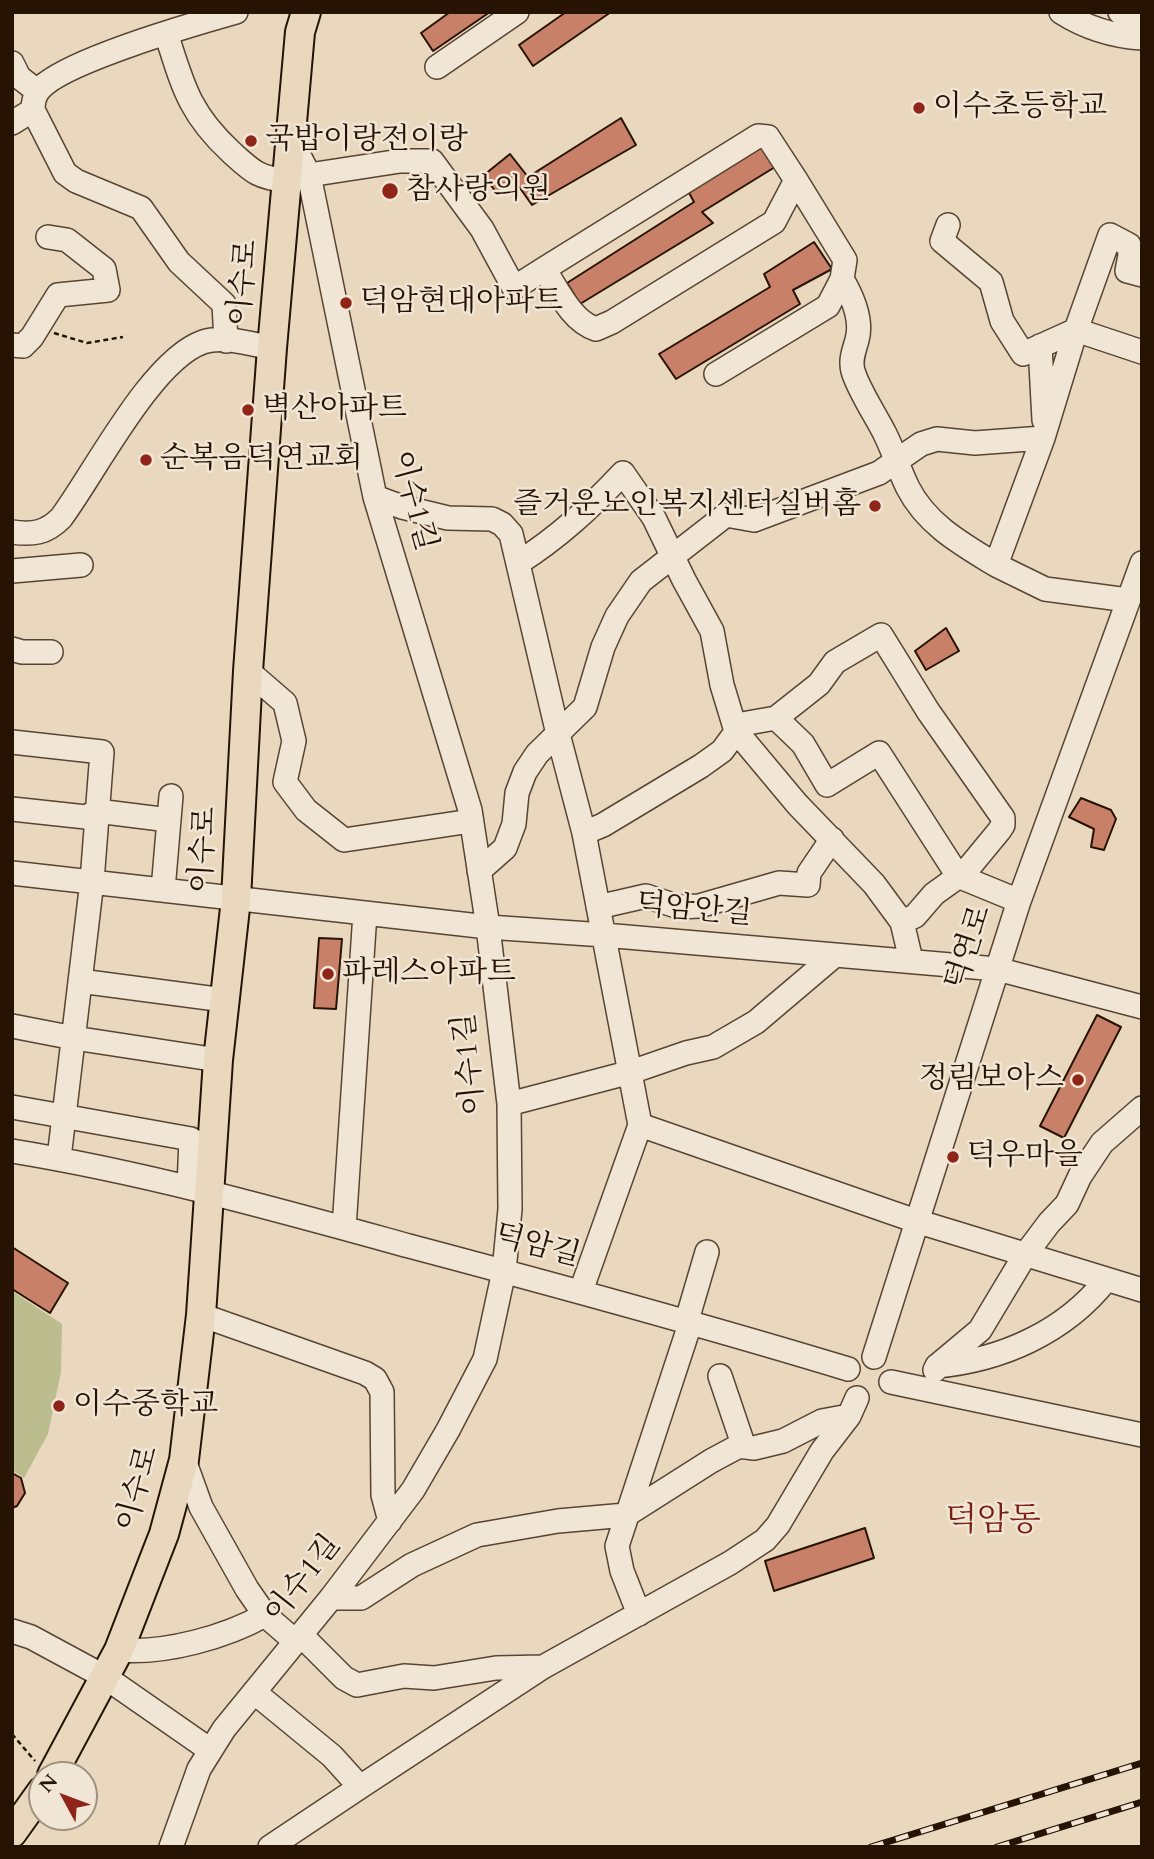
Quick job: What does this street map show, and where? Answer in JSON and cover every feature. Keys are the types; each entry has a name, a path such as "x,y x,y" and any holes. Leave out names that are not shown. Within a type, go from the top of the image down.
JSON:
{"main road":[{"name":"이수로","path":"54,1761 119,1650 163,1534 184,1460 201,1315 199,1189 218,1060 236,899 248,671 272,348 298,178 291,140 300,32 306,12"},
{"name":"이수로","path":"12,1833 28,1805"}],"street":[{"path":"12,123 35,101 47,82 66,71 166,33 236,12"},
{"path":"437,67 517,12"},
{"path":"1061,12 1093,29 1119,37 1142,38"},
{"path":"1120,12 1142,32"},
{"path":"166,33 184,89 208,132 257,175 298,178 400,161 432,161 482,229 513,288 758,136 768,137 845,260 842,279 828,306 716,374"},
{"path":"12,64 35,101 41,123 65,173 76,181 141,208 179,262 224,304 226,341"},
{"name":"이수1길","path":"171,1847 192,1785 210,1751 390,1521 413,1490 449,1430 485,1359 504,1271 510,1209 509,1104 488,927 471,821 376,497 298,178"},
{"path":"544,269 584,326 596,329 612,322 774,222 796,180"},
{"path":"948,225 942,241 991,282 1002,321 1023,354 1076,330 1142,352"},
{"path":"996,565 1044,435 1076,330 1110,235 1129,245 1127,271 1142,275"},
{"path":"12,345 23,346 32,337 58,295 108,290 104,269 67,240 48,237"},
{"path":"842,279 851,294 858,322 858,337 852,354 853,371 918,506 951,537 996,565 1045,589 1134,594"},
{"path":"12,532 29,534 53,526 71,505 124,423 162,374 190,348 212,340 272,348"},
{"path":"1040,346 1044,435"},
{"path":"479,871 505,848 514,824 517,793 525,772 537,754 585,707 603,647 617,616 641,581 726,515 754,520 879,473 921,444 937,439 975,443 1044,435"},
{"path":"518,563 547,544 585,513 623,473 654,518 712,631 722,685 736,731 797,804 862,869 902,922 911,960"},
{"path":"376,497 402,508 448,518 492,519 502,524 511,534 584,833 640,1125 581,1291"},
{"name":"덕연로","path":"874,1357 1018,901 1134,594 1142,563"},
{"path":"12,571 81,565"},
{"path":"584,833 603,825 701,766 722,751 742,724 776,718 819,684 835,662 881,635 928,711 1003,818 999,831 966,871 934,894 915,916 902,922"},
{"path":"12,649 22,652 51,652"},
{"path":"248,671 285,703 294,741 285,782 306,810 344,839 471,821"},
{"path":"776,718 803,744 827,785 879,753 958,876 1018,901"},
{"path":"12,743 102,752 92,881 59,1158"},
{"path":"163,890 171,796"},
{"path":"12,809 86,817 97,811 169,820"},
{"path":"598,907 646,896 679,907 699,906 779,883 808,885 809,873 832,839"},
{"name":"덕암안길","path":"12,873 488,927 997,969 1142,1007"},
{"path":"344,1228 365,913"},
{"path":"509,1104 713,1047 755,1022 835,955"},
{"path":"80,981 224,1000"},
{"path":"12,1026 218,1060"},
{"path":"12,1107 191,1139 199,1189"},
{"path":"924,1391 937,1366 980,1331 1025,1255 1049,1223 1068,1204 1080,1176 1102,1143 1142,1108"},
{"path":"640,1125 916,1220 1142,1290"},
{"name":"덕암길","path":"12,1151 59,1158 199,1189 581,1291 848,1369"},
{"path":"639,1614 622,1571 617,1546 689,1321 707,1252"},
{"path":"937,1366 997,1355 1036,1338 1095,1293 1106,1280"},
{"path":"201,1315 365,1373 375,1379 382,1392 383,1495 390,1521"},
{"path":"270,1847 543,1667 730,1563 765,1540 778,1525 822,1451 853,1407 846,1383 848,1369 859,1358 874,1357 890,1371 891,1382 886,1393 874,1401 853,1407 783,1441 739,1447 710,1461 626,1515 558,1521 477,1535 412,1565 361,1598 331,1598"},
{"path":"720,1377 744,1447"},
{"path":"891,1382 1142,1436"},
{"path":"184,1460 201,1507 265,1615 298,1638 344,1678 357,1685 404,1676 434,1678 496,1668 543,1667"},
{"path":"119,1650 137,1652 187,1643 240,1629 265,1615"},
{"path":"12,1631 31,1637 105,1677 210,1751"},
{"path":"254,1692 332,1756 360,1787"}],"path":[{"path":"38,328 87,343 122,337"},
{"path":"12,1734 32,1761"}],"green space":[{"path":"12,1291 62,1324 61,1372 48,1434 24,1478 12,1470"}],"building":[{"path":"450,12 490,12 433,51 421,33"},
{"path":"566,12 611,12 533,66 519,45"},
{"path":"621,118 636,145 532,205 515,181 497,194 484,175 510,154 528,177"},
{"path":"762,147 775,167 702,212 713,223 580,304 567,283 694,202 688,191"},
{"path":"814,242 832,269 793,290 800,304 676,379 659,354 770,287 764,274"},
{"path":"946,628 959,651 926,670 915,651"},
{"path":"1081,798 1111,810 1116,819 1104,850 1091,847 1094,829 1069,817"},
{"name":"파레스아파트","path":"319,938 342,939 336,1009 314,1008"},
{"name":"정림보아스","path":"1097,1015 1121,1027 1064,1138 1040,1126"},
{"path":"12,1247 68,1283 50,1313 12,1289"},
{"path":"12,1473 21,1478 25,1493 17,1506 12,1508"},
{"path":"865,1528 874,1558 774,1591 765,1561"}],"railway":[{"path":"871,1847 1142,1763"},
{"path":"997,1847 1142,1802"}],"place":[{"name":"이수초등학교","path":"919,108"},
{"name":"국밥이랑전이랑","path":"251,141"},
{"name":"참사랑의원","path":"390,191"},
{"name":"덕암현대아파트","path":"346,303"},
{"name":"벽산아파트","path":"248,410"},
{"name":"순복음덕연교회","path":"146,460"},
{"name":"즐거운노인복지센터실버홈","path":"875,506"},
{"name":"파레스아파트","path":"328,974"},
{"name":"정림보아스","path":"1078,1080"},
{"name":"덕우마을","path":"953,1157"},
{"name":"이수중학교","path":"59,1406"}],"district":[{"name":"덕암동","path":"993,1522"}]}
